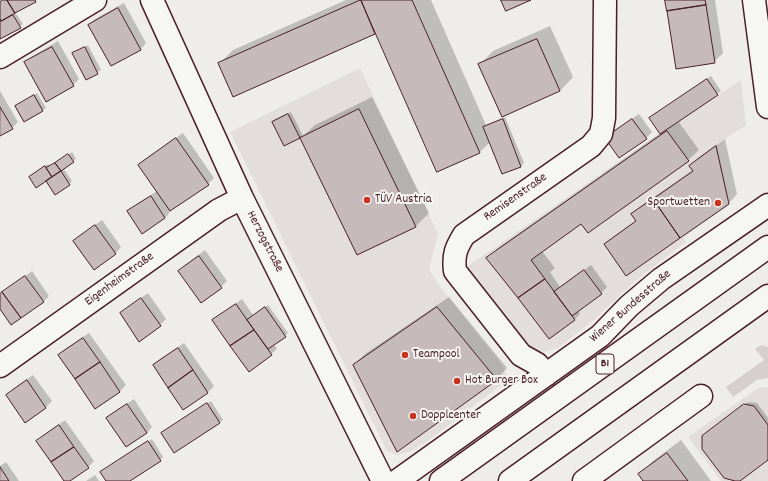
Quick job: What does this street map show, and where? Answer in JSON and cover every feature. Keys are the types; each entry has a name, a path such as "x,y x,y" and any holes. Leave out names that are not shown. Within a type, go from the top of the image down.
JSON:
{"street":[{"path":"0,57 95,0"},
{"name":"Herzogstraße","path":"152,0 242,198 383,481"},
{"name":"Remisenstraße","path":"546,375 537,364 521,354 454,271 454,255 464,235 591,146 601,134 604,118 605,0"},
{"path":"759,8 768,107"},
{"name":"Eigenheimstraße","path":"0,366 218,210 242,198"},
{"name":"Wiener Bundesstraße","path":"398,481 600,336 629,306 661,279 768,205"},
{"name":"Wiener Bundesstraße","path":"442,481 768,247"},
{"path":"510,481 768,296"},
{"path":"584,481 701,396"}],"shaded area":[{"path":"360,68 438,234 429,270 441,288 503,366 507,375 505,382 425,443 409,452 396,455 387,451 230,132"},
{"path":"741,80 746,125 717,144 729,205 683,238 686,242 635,281 595,319 558,348 543,352 530,349 465,268 651,139"},
{"path":"761,345 768,347 768,378 757,380 733,397 726,387 764,360 755,349"},
{"path":"768,387 768,481 721,481 688,437 758,388"}],"building":[{"path":"7,0 15,13 1,21 0,2"},
{"path":"7,0 35,0 36,2 15,13"},
{"path":"361,0 412,0 480,153 437,172"},
{"path":"361,0 375,34 233,97 218,63"},
{"path":"501,0 531,0 506,11"},
{"path":"665,0 705,0 706,5 667,11"},
{"path":"706,5 715,63 676,69 667,11"},
{"path":"118,8 141,50 111,66 88,25"},
{"path":"13,15 21,28 0,39 0,19 1,21"},
{"path":"537,39 560,91 502,117 478,64"},
{"path":"52,47 74,86 46,102 24,62"},
{"path":"85,47 98,74 86,80 72,53"},
{"path":"707,79 718,95 660,134 649,118"},
{"path":"34,95 43,111 24,122 15,106"},
{"path":"0,107 13,129 0,136"},
{"name":"TÜV Austria","path":"359,109 416,227 357,255 300,138"},
{"path":"288,114 300,138 284,146 272,122"},
{"path":"503,119 521,167 502,174 483,127"},
{"path":"632,119 647,139 619,158 605,138"},
{"path":"667,131 689,161 588,233 581,224 531,260 545,279 518,298 486,258"},
{"path":"176,138 209,185 170,211 138,165"},
{"path":"716,146 729,204 680,238 653,199 693,171 689,166"},
{"path":"68,154 74,162 61,171 55,163"},
{"path":"55,163 61,171 52,177 46,168"},
{"path":"45,166 52,177 36,188 29,177"},
{"path":"61,171 70,185 55,195 46,181"},
{"path":"151,196 165,218 142,234 127,211"},
{"path":"653,199 680,238 626,276 604,244 636,221 631,214"},
{"path":"95,225 116,254 94,270 73,241"},
{"path":"199,256 222,288 201,303 178,271"},
{"path":"584,270 602,294 572,316 554,292"},
{"path":"25,276 44,302 21,318 2,292"},
{"path":"545,279 575,320 549,339 518,298"},
{"path":"2,292 21,318 11,325 0,309 0,294"},
{"path":"141,298 161,326 139,342 120,313"},
{"path":"236,304 254,330 230,346 212,320"},
{"path":"265,307 286,337 268,349 247,320"},
{"name":"Dopplcenter","path":"437,307 497,380 397,452 353,365"},
{"path":"254,330 272,355 249,372 230,346"},
{"path":"83,338 100,362 75,379 58,355"},
{"path":"178,348 193,370 168,388 153,365"},
{"path":"100,362 120,392 95,409 75,379"},
{"path":"193,370 208,393 183,410 168,388"},
{"path":"27,380 46,408 25,423 6,395"},
{"path":"207,403 220,423 174,453 161,433"},
{"path":"127,404 147,433 126,447 106,418"},
{"path":"744,404 754,406 768,425 768,460 740,481 735,481 724,478 702,449 702,436"},
{"path":"59,425 74,447 51,462 36,441"},
{"path":"148,441 161,461 130,481 106,481 100,472"},
{"path":"74,447 89,468 70,481 64,481 51,462"},
{"path":"667,453 688,481 643,481 638,474"},
{"path":"0,467 9,481 0,481"}],"place":[{"name":"TÜV Austria","path":"367,200"},
{"name":"Sportwetten","path":"718,203"},
{"name":"Teampool","path":"405,355"},
{"name":"Hot Burger Box","path":"457,381"},
{"name":"Dopplcenter","path":"413,416"}]}
